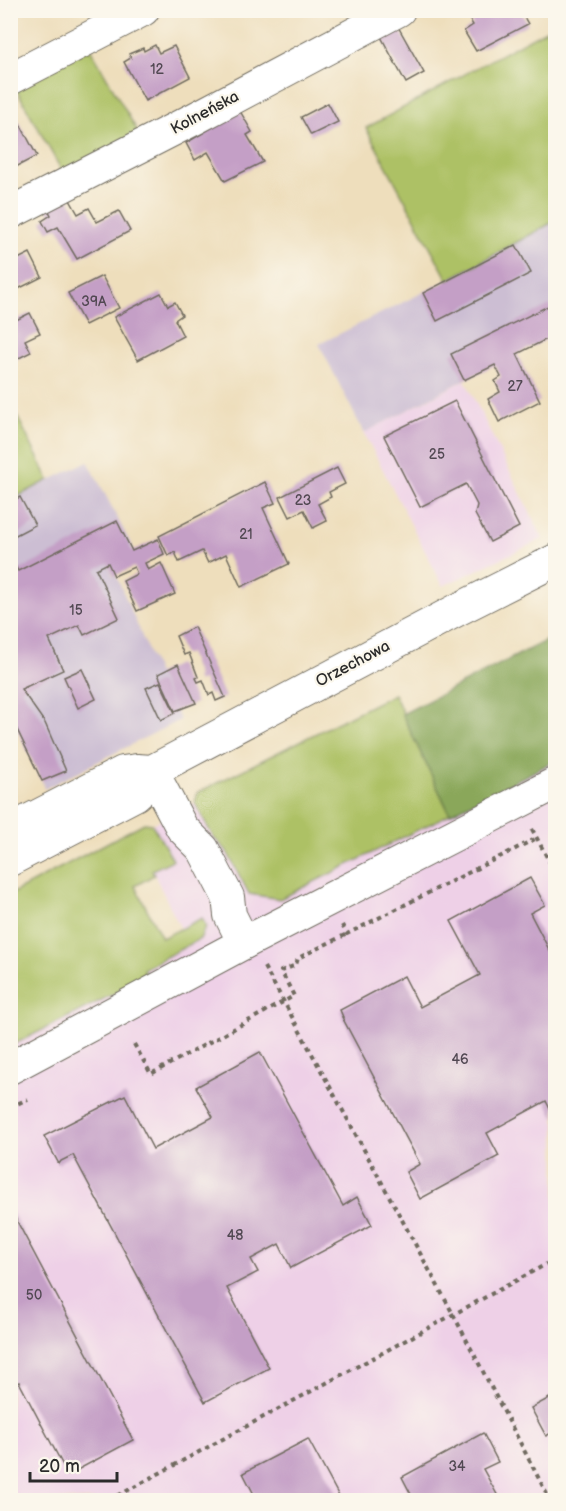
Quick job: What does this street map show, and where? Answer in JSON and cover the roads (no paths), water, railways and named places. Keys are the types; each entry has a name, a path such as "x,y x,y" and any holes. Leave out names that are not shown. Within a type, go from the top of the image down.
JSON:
{"street":[{"path":"10,79 143,10"},
{"name":"Kolneńska","path":"10,213 399,10"},
{"name":"Orzechowa","path":"10,830 123,772 152,771 555,560"},
{"path":"152,771 182,828 203,849 228,897 230,915 247,941"},
{"name":"Orzechowa","path":"10,860 135,795 145,786 152,771"},
{"path":"10,1068 247,941 555,783"}]}
